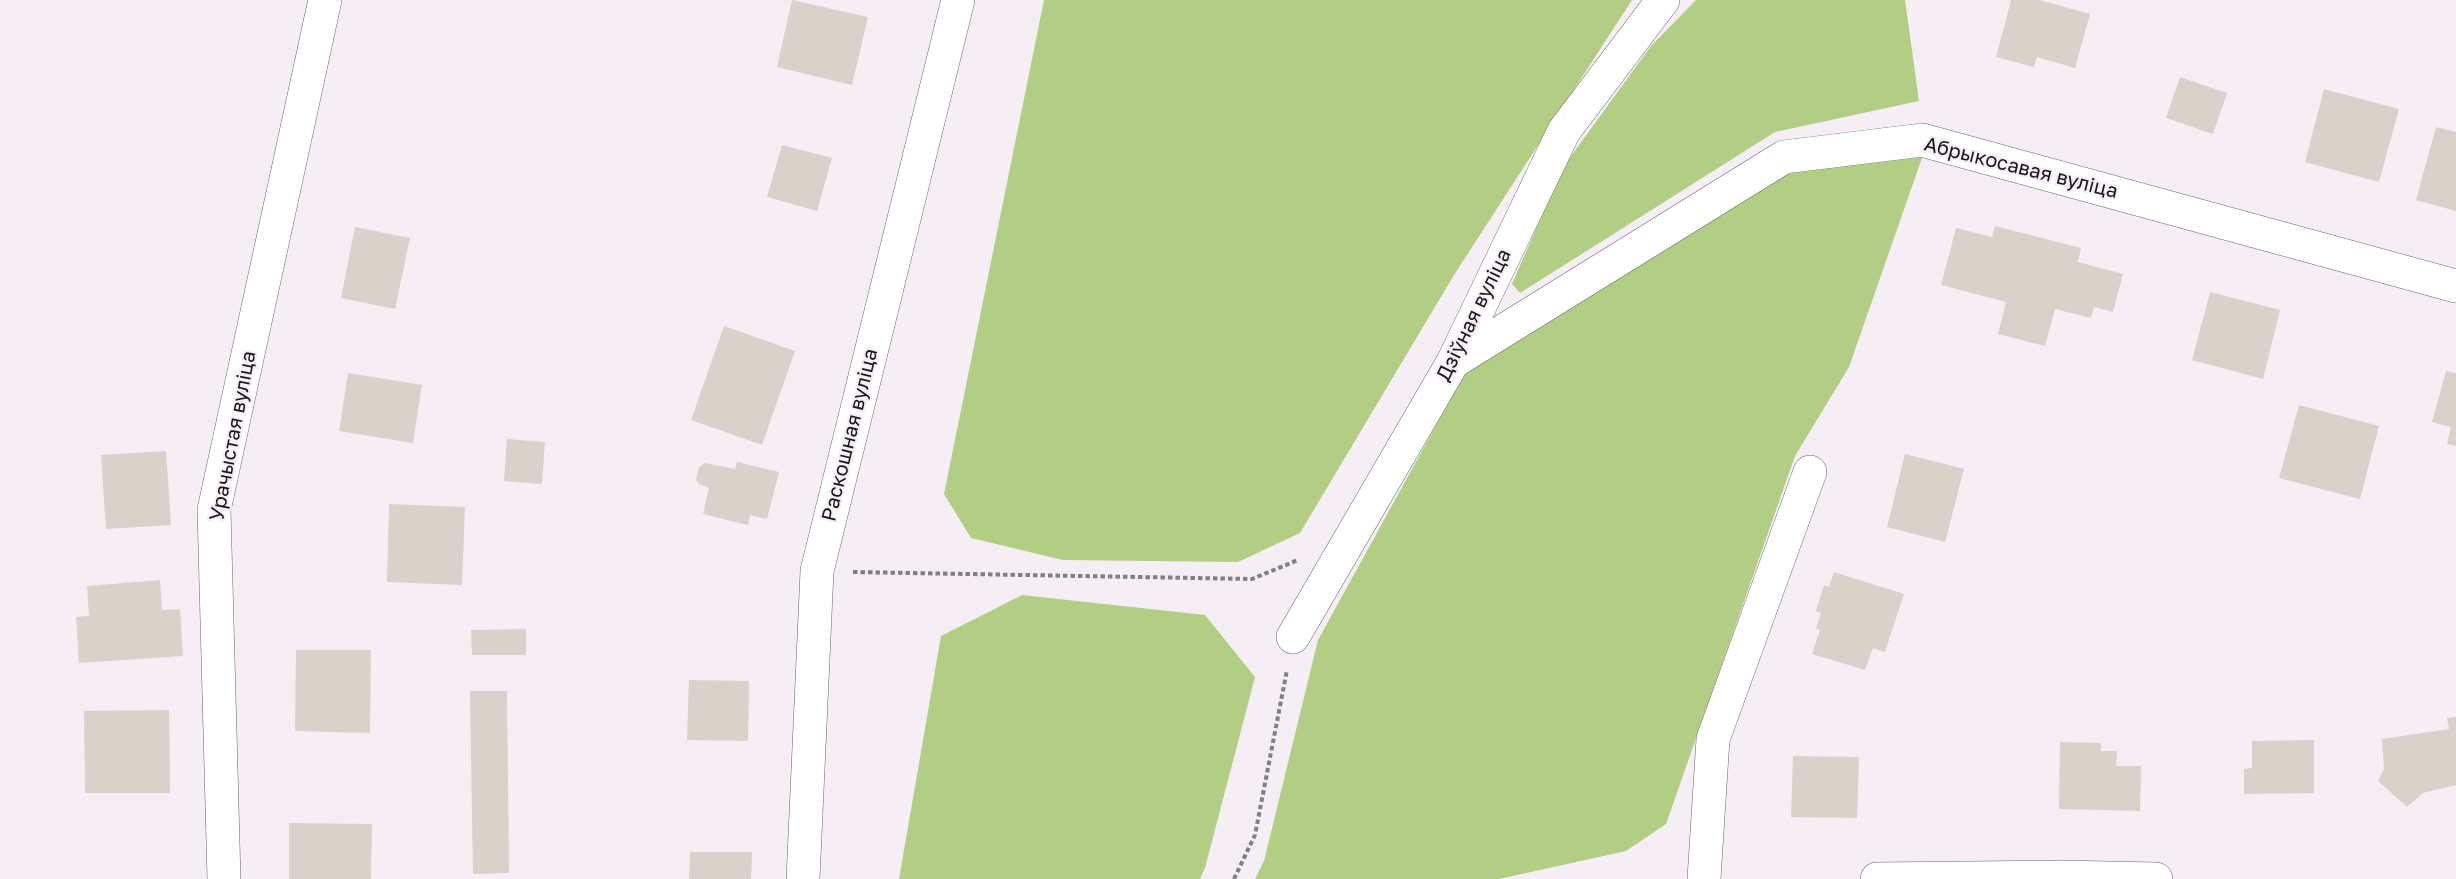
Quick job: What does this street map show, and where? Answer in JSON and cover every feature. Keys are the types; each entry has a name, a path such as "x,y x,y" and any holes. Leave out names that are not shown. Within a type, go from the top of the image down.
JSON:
{"street":[{"name":"Урачыстая вуліца","path":"224,879 214,510 325,0"},
{"name":"Раскошная вуліца","path":"803,879 817,571 958,0"},
{"name":"Дзіўная вуліца","path":"1293,637 1453,362 1564,131 1663,0"},
{"name":"Абрыкосавая вуліца","path":"1453,362 1784,157 1922,140 2456,286"},
{"path":"1704,879 1713,739 1810,472"},
{"path":"1877,879 2061,877 2156,879"}],"path":[{"path":"817,571 1252,579 1302,558"},
{"path":"1234,879 1255,835 1293,637"}],"green space":[{"path":"1044,0 1632,0 1454,275 1300,533 1238,562 1063,560 971,538 944,494"},
{"path":"1696,0 1905,0 1919,101 1775,132 1520,293 1512,284 1563,167 1651,46"},
{"path":"1923,155 1849,367 1795,456 1666,824 1626,851 1499,879 1255,879 1264,861 1318,640 1467,369 1797,168"},
{"path":"1022,595 1205,615 1255,677 1205,868 1200,879 899,879 941,636"}],"building":[{"path":"792,0 868,17 852,85 777,67"},
{"path":"2011,0 2040,0 2090,14 2075,68 2037,57 2034,67 1996,57"},
{"path":"2180,77 2227,93 2213,134 2166,118"},
{"path":"2324,89 2399,109 2379,182 2305,162"},
{"path":"2436,127 2456,132 2456,211 2416,200"},
{"path":"782,145 832,158 817,211 767,197"},
{"path":"1995,226 2081,248 2078,262 2123,274 2113,312 2094,307 2091,318 2055,309 2045,346 1998,334 2006,302 1941,285 1956,228 1992,237"},
{"path":"355,227 410,238 395,309 341,298"},
{"path":"2210,292 2280,310 2263,379 2192,360"},
{"path":"724,326 795,351 762,445 691,420"},
{"path":"2446,371 2456,373 2456,446 2447,444 2451,427 2432,422"},
{"path":"348,373 422,385 413,443 339,431"},
{"path":"2299,405 2379,426 2360,499 2279,478"},
{"path":"507,439 545,442 542,484 504,481"},
{"path":"166,451 171,525 106,529 101,455"},
{"path":"1905,454 1964,469 1945,542 1887,527"},
{"path":"737,462 779,472 767,519 750,515 748,525 703,514 709,488 699,484 696,480 699,467 705,463 735,469"},
{"path":"389,504 465,507 462,585 387,582"},
{"path":"1834,572 1904,594 1885,652 1873,648 1865,670 1812,654 1820,630 1816,629 1821,613 1816,611 1824,585 1829,587"},
{"path":"160,580 162,610 180,609 183,656 79,663 76,617 89,616 87,586"},
{"path":"526,629 526,655 472,655 471,630"},
{"path":"296,650 371,650 370,733 295,731"},
{"path":"689,680 749,681 748,741 687,740"},
{"path":"470,691 507,691 509,873 473,874"},
{"path":"169,710 170,793 85,793 84,711"},
{"path":"2456,717 2456,785 2423,793 2407,807 2378,781 2384,769 2382,739 2449,729 2447,718"},
{"path":"2314,740 2314,793 2244,794 2244,769 2252,768 2252,741"},
{"path":"2060,742 2101,743 2101,751 2117,751 2116,766 2141,766 2140,811 2059,809"},
{"path":"1793,756 1859,757 1857,818 1791,817"},
{"path":"289,823 372,824 371,879 289,879"},
{"path":"690,852 752,852 751,879 689,879"}]}
